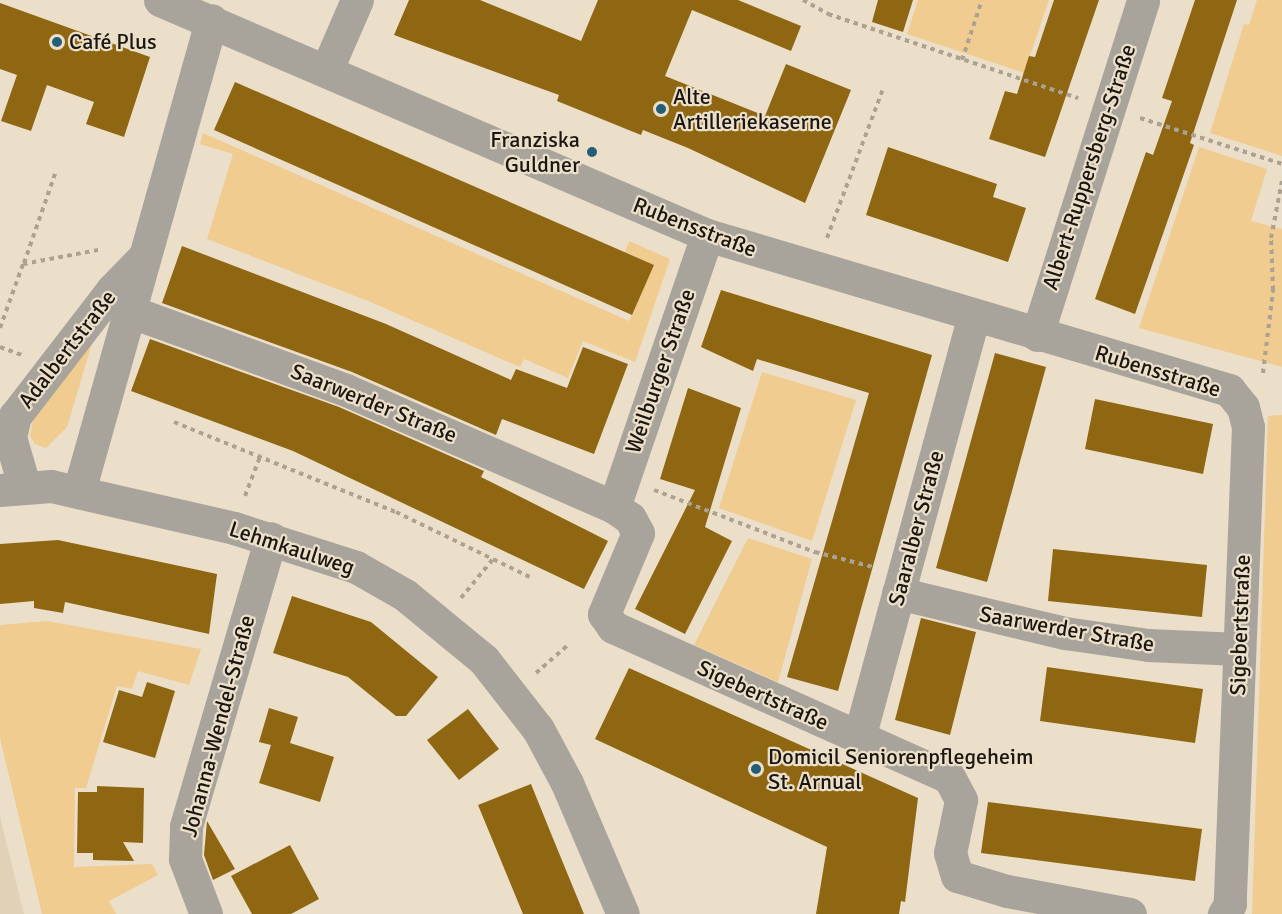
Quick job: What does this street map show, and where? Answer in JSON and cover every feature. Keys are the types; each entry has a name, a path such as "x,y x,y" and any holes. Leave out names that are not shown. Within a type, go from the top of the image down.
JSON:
{"street":[{"name":"Rubensstraße","path":"160,0 327,69 706,236 973,318 1229,390 1243,407"},
{"path":"327,69 357,0"},
{"name":"Albert-Ruppersberg-Straße","path":"1037,335 1143,0"},
{"name":"Adalbertstraße","path":"12,487 10,438 15,416 98,307 130,252 212,20"},
{"name":"Weilburger Straße","path":"614,507 706,236"},
{"name":"Adalbertstraße","path":"79,491 129,311 130,252"},
{"name":"Saarwerder Straße","path":"129,311 346,390 614,507"},
{"name":"Saaralber Straße","path":"859,738 973,318"},
{"name":"Sigebertstraße","path":"1224,914 1230,904 1248,427 1243,407"},
{"name":"Lehmkaulweg","path":"12,487 79,491 234,528 356,567 395,589 442,622 484,660 543,738 623,914"},
{"name":"Sigebertstraße","path":"614,507 630,518 638,533 604,614 613,627 949,777 958,787 962,800 950,853 957,876 1007,891 1130,914"},
{"name":"Johanna-Wendel-Straße","path":"206,914 185,859 186,826 271,538"},
{"name":"Saarwerder Straße","path":"901,584 1065,633 1148,645 1239,649"}],"path":[{"path":"803,0 828,14 1090,102"},
{"path":"962,60 982,0"},
{"path":"826,239 883,88"},
{"path":"1130,115 1282,164"},
{"path":"0,328 56,171"},
{"path":"1263,373 1273,290 1271,238 1282,181"},
{"path":"23,264 130,252"},
{"path":"0,347 30,357"},
{"path":"174,422 261,454 530,577"},
{"path":"234,528 261,454"},
{"path":"668,495 901,584"},
{"path":"458,603 493,559"},
{"path":"532,677 569,644"}],"shaded area":[{"path":"918,0 1049,0 1024,73 907,34"},
{"path":"1257,0 1282,0 1282,156 1210,133 1244,24 1249,25"},
{"path":"203,133 629,321 654,265 625,252 629,241 670,259 635,362 583,341 568,378 524,359 520,367 368,301 207,239 233,154 200,144"},
{"path":"1199,147 1267,169 1251,221 1282,229 1282,367 1139,328"},
{"path":"94,337 67,427 46,448 35,444 30,436 34,414"},
{"path":"762,372 856,400 812,541 719,508"},
{"path":"1282,415 1282,914 1252,914 1268,416"},
{"path":"748,538 812,559 778,682 694,645"},
{"path":"47,621 201,649 189,685 138,671 132,689 117,686 86,788 75,788 74,867 152,864 158,875 109,901 116,914 42,914 0,738 0,625"},
{"path":"0,816 2,825 24,914 0,914"}],"building":[{"name":"Alte Artilleriekaserne","path":"409,0 480,0 581,41 598,0 738,0 801,26 791,51 692,10 665,76 765,116 786,64 851,90 805,203 688,148 643,130 641,135 557,101 559,95 394,35"},
{"path":"878,0 913,0 903,32 872,22"},
{"path":"1054,0 1099,0 1045,157 989,139 1005,91 1017,94 1029,56 1035,57"},
{"path":"1195,0 1237,0 1190,143 1194,145 1135,314 1095,299 1146,152 1153,155 1172,101 1162,98"},
{"path":"0,3 150,57 124,137 86,124 94,102 47,85 31,131 1,121 17,75 0,69"},
{"path":"235,82 654,265 632,315 214,130"},
{"path":"888,147 997,184 993,197 1026,208 1008,262 866,215"},
{"path":"182,246 386,324 511,380 516,369 567,388 583,347 628,364 594,454 502,419 496,435 352,372 162,303"},
{"path":"721,290 932,355 838,691 787,677 869,393 757,359 753,371 701,347"},
{"path":"150,339 339,407 484,471 481,477 608,541 584,589 293,451 131,391"},
{"path":"995,353 1046,367 987,582 936,568"},
{"path":"688,388 741,408 705,527 732,541 685,634 635,609 695,490 660,479"},
{"path":"1095,399 1213,424 1203,474 1085,449"},
{"path":"58,540 217,574 209,634 65,602 63,613 34,608 34,601 0,604 0,544"},
{"path":"1053,549 1207,565 1202,617 1048,601"},
{"path":"292,596 371,622 438,677 406,716 396,716 348,677 273,653"},
{"path":"921,618 976,632 950,735 895,720"},
{"path":"1047,667 1203,689 1195,743 1040,721"},
{"name":"Domicil Seniorenpflegeheim St. Arnual","path":"629,668 918,798 905,902 901,901 899,914 816,914 827,847 595,739"},
{"path":"147,682 175,691 155,758 103,742 119,690 142,697"},
{"path":"269,708 298,717 290,743 334,757 320,802 259,783 271,745 259,742"},
{"path":"468,709 499,749 459,780 427,740"},
{"path":"531,784 584,914 523,914 478,805"},
{"path":"97,786 144,788 143,843 123,842 134,861 93,860 93,853 77,853 78,792 97,792"},
{"path":"988,802 1202,829 1195,881 981,853"},
{"path":"207,821 235,869 213,880 204,855"},
{"path":"290,845 319,899 291,914 252,914 231,876"}],"place":[{"name":"Café Plus","path":"57,42"},
{"name":"Alte Artilleriekaserne","path":"661,109"},
{"name":"Franziska Guldner","path":"592,152"},
{"name":"Domicil Seniorenpflegeheim St. Arnual","path":"756,769"}]}
